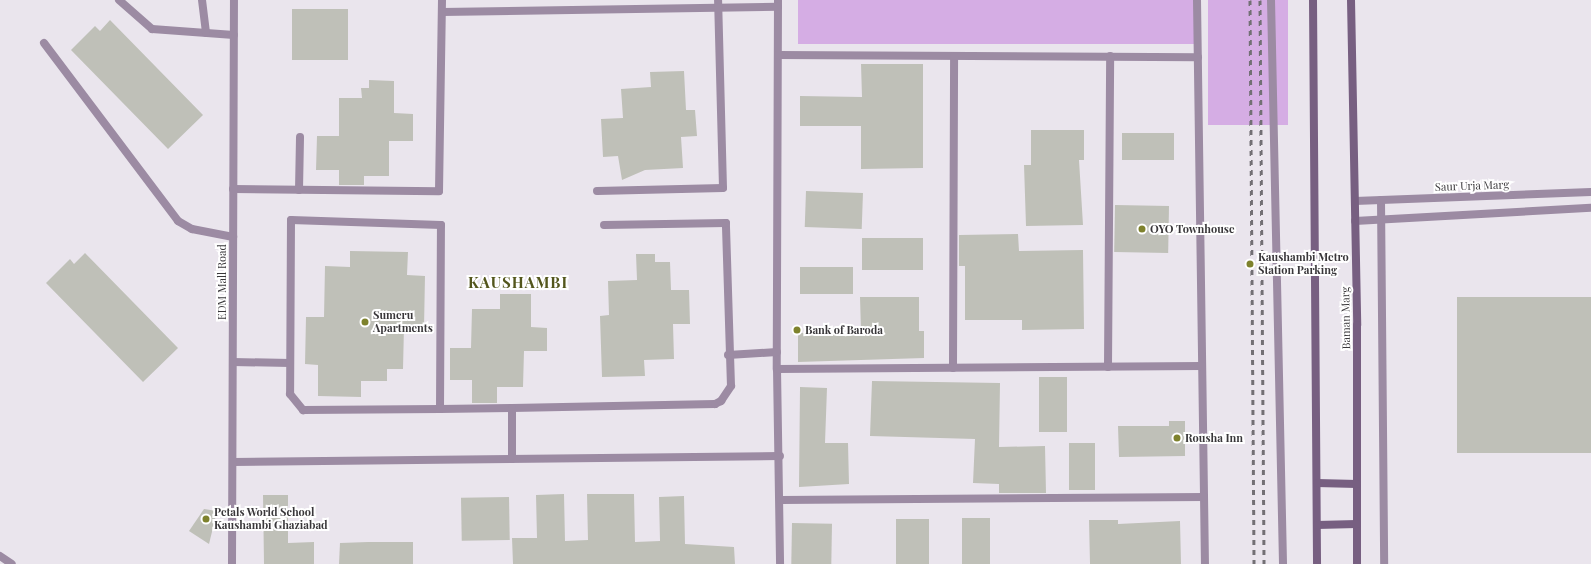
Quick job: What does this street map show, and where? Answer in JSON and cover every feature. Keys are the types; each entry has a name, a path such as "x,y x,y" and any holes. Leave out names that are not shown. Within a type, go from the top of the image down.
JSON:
{"main road":[{"path":"1313,0 1317,483 1316,564"},
{"name":"Baman Marg","path":"1351,0 1355,202 1357,564"},
{"path":"1317,483 1357,484"},
{"path":"1317,525 1357,524"}],"street":[{"path":"119,0 152,29 234,35"},
{"path":"202,0 206,33"},
{"name":"EDM Mall Road","path":"232,564 234,0"},
{"path":"233,189 439,191 442,0"},
{"path":"578,0 578,9"},
{"path":"1197,0 1205,564"},
{"path":"1271,0 1283,564"},
{"path":"442,12 778,3 777,369 781,500 780,564"},
{"path":"597,191 723,188 718,4"},
{"path":"44,43 178,221 192,229 233,237"},
{"path":"778,55 1198,57"},
{"path":"953,368 954,56"},
{"path":"1108,367 1110,56"},
{"path":"300,137 300,190"},
{"name":"Saur Urja Marg","path":"1355,202 1591,192"},
{"path":"1381,200 1384,564"},
{"path":"1355,220 1591,208"},
{"path":"440,409 441,225 292,220 290,394 297,406 304,410 440,409 512,408 715,404 726,396 730,386 728,355 726,223 604,225"},
{"path":"728,355 777,352"},
{"path":"233,362 290,363"},
{"path":"777,369 1202,366"},
{"path":"512,408 512,459"},
{"path":"233,462 780,456"},
{"path":"781,500 1204,497"},
{"path":"0,556 12,564"}],"shaded area":[{"path":"798,0 1194,0 1194,44 798,44"},
{"path":"1208,0 1288,0 1288,125 1208,125"}],"building":[{"path":"292,9 348,9 348,60 292,60"},
{"path":"110,20 203,115 168,149 71,50 95,26 100,31"},
{"path":"861,64 923,64 923,168 861,169 861,126 800,126 800,96 862,97"},
{"path":"684,71 686,110 695,110 697,136 681,137 683,168 645,170 622,180 618,156 603,157 601,119 623,118 621,89 651,87 650,72"},
{"path":"369,80 394,81 394,113 413,114 413,141 389,141 389,176 364,176 364,185 339,185 339,170 316,170 317,136 339,136 339,98 362,98 361,88 369,88"},
{"path":"1031,130 1084,130 1084,160 1079,160 1083,225 1026,226 1024,165 1031,165"},
{"path":"1122,133 1174,133 1174,160 1122,160"},
{"path":"806,191 863,193 862,229 805,227"},
{"name":"OYO Townhouse","path":"1115,205 1169,206 1168,253 1114,252"},
{"path":"1018,234 1019,251 1083,250 1084,329 1022,330 1022,320 965,320 965,266 959,266 959,235"},
{"path":"862,238 923,238 923,270 862,270"},
{"name":"Sumeru Apartments","path":"350,251 408,252 407,275 425,276 424,328 404,327 403,369 387,369 387,381 361,381 361,397 318,396 318,365 305,364 306,317 324,317 325,266 350,267"},
{"path":"85,253 178,348 143,382 46,283 70,259 74,264"},
{"path":"636,254 655,254 655,262 670,262 671,290 689,290 690,324 673,324 674,359 644,360 645,376 602,377 600,316 609,315 608,281 637,280"},
{"path":"800,267 853,267 853,294 800,294"},
{"path":"500,294 531,294 531,327 547,328 547,351 524,351 523,387 497,387 497,403 472,403 472,380 450,380 450,348 471,348 472,309 500,309"},
{"path":"860,297 919,297 919,331 924,331 924,358 798,362 798,333 861,331"},
{"path":"1457,297 1591,297 1591,453 1457,453"},
{"path":"1039,377 1067,377 1067,432 1039,432"},
{"path":"872,381 1000,383 999,447 1045,446 1046,493 999,493 999,484 973,483 975,439 870,436"},
{"path":"800,387 827,388 825,443 848,443 849,484 799,487"},
{"path":"1169,421 1185,421 1185,456 1119,457 1118,426 1169,426"},
{"path":"1069,443 1095,443 1095,490 1069,490"},
{"path":"564,494 565,541 588,540 587,494 634,494 635,542 660,541 659,497 684,496 685,544 734,547 735,564 513,564 512,538 537,538 536,495"},
{"path":"263,495 288,495 288,543 314,542 314,564 264,564"},
{"path":"509,497 510,540 462,541 461,498"},
{"name":"Petals World School Kaushambi Ghaziabad","path":"204,509 217,511 209,544 189,531"},
{"path":"962,518 990,518 990,564 962,564"},
{"path":"896,519 929,519 929,564 896,564"},
{"path":"1089,520 1118,520 1118,524 1180,521 1181,564 1090,564"},
{"path":"792,523 832,524 831,564 791,564"},
{"path":"413,542 413,564 339,564 340,543"}],"railway":[{"path":"1250,0 1254,564"},
{"path":"1260,0 1264,564"}],"place":[{"name":"OYO Townhouse","path":"1142,229"},
{"name":"Kaushambi Metro Station Parking","path":"1250,264"},
{"name":"Sumeru Apartments","path":"365,322"},
{"name":"Bank of Baroda","path":"797,330"},
{"name":"Rousha Inn","path":"1177,438"},
{"name":"Petals World School Kaushambi Ghaziabad","path":"206,519"}],"district":[{"name":"KAUSHAMBI","path":"518,283"}]}
